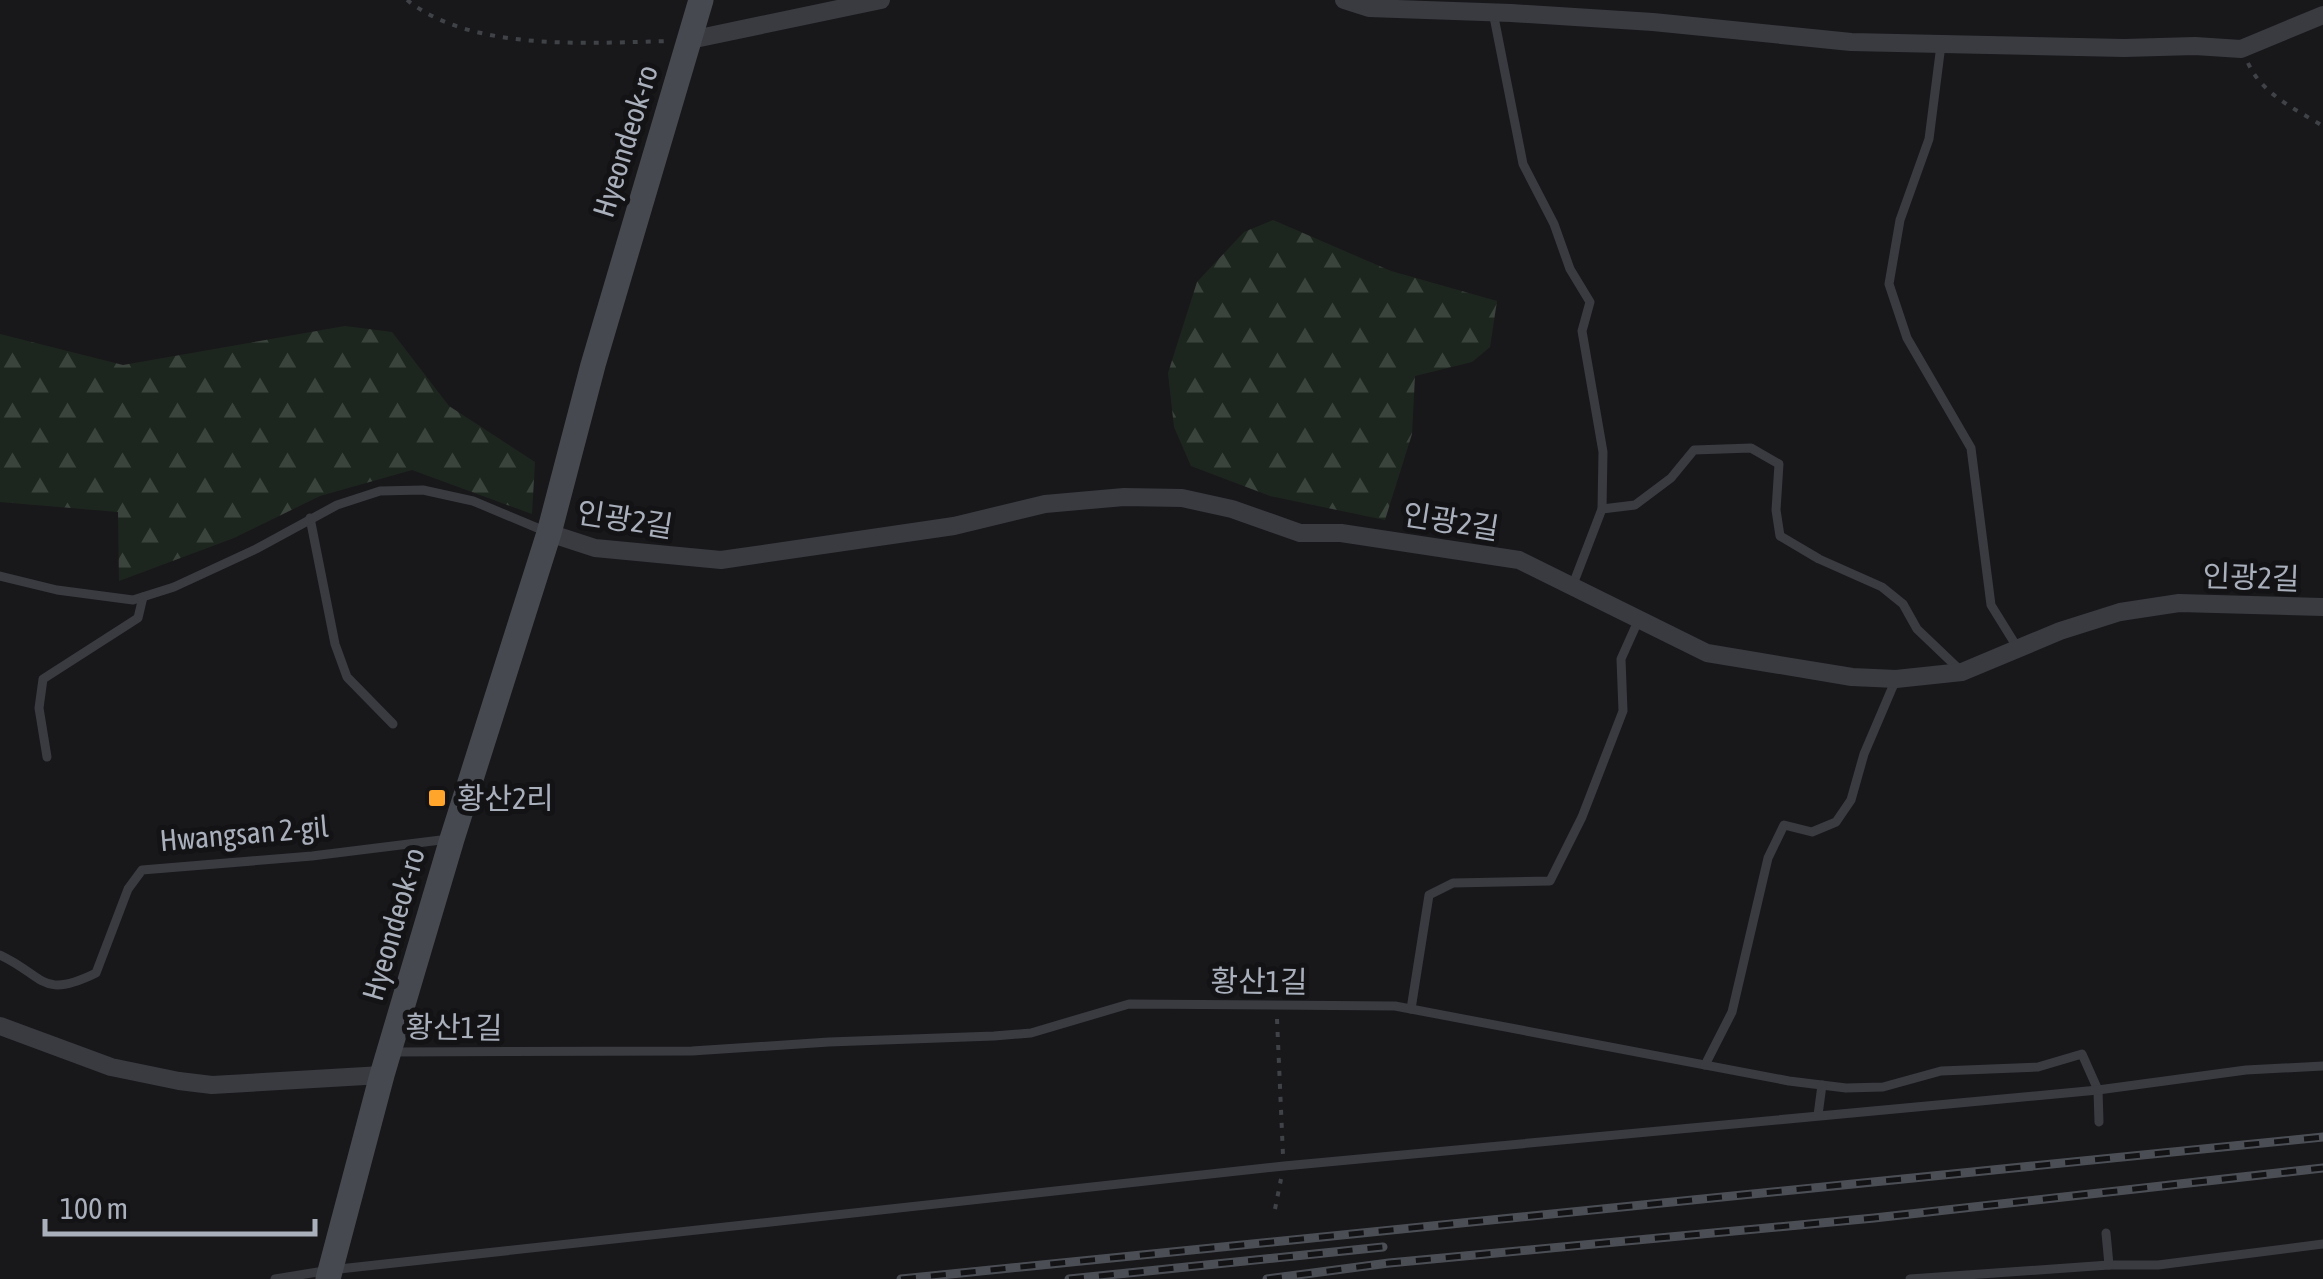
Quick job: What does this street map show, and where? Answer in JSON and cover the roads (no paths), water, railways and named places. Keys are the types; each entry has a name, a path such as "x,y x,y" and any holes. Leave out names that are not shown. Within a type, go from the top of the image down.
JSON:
{"street":[{"name":"Hyeondeok-ro","path":"329,1274 452,839 549,533 592,364 700,0"},
{"path":"690,40 881,0"},
{"path":"1344,0 1370,8 1653,22 1851,42 2241,49 2323,15"},
{"name":"인광2길","path":"549,533 596,548 721,560 954,526 1045,504 1124,496 1182,498 1232,509 1300,533 1340,533 1519,560 1707,654 1852,677 1896,679 1962,672 2018,647 2120,612 2179,603 2323,607"},
{"path":"0,1026 111,1067 179,1082 212,1085 386,1064"}],"lane":[{"path":"1493,12 1523,164 1554,224 1570,269 1590,302 1582,332 1603,452 1602,508 1572,587"},
{"path":"1941,42 1929,140 1900,220 1889,284 1907,338 1971,448 1991,605 2018,647"},
{"path":"1602,508 1635,505 1671,478 1694,450 1751,448 1779,464 1776,510 1780,536 1819,559 1882,587 1903,604 1916,629 1962,672"},
{"path":"0,576 56,590 133,600 174,587 337,505 380,491 423,490 473,501 549,533"},
{"path":"310,518 336,644 347,677 393,724"},
{"path":"47,757 39,708 43,679 138,618 143,597"},
{"path":"1411,1010 1429,895 1453,883 1550,881 1582,817 1623,711 1621,660 1638,621"},
{"path":"1705,1065 1732,1012 1768,858 1784,825 1812,832 1836,822 1852,800 1864,754 1896,679"},
{"name":"Hwangsan 2-gil","path":"0,955 48,986 74,984 96,973 128,889 142,870 452,839"},
{"name":"황산1길","path":"386,1064 994,1036 1031,1033 1129,1004 1395,1006 1822,1085 1883,1087 1941,1070 2038,1067 2082,1054 2098,1090"},
{"path":"275,1279 1284,1166 2098,1090 2246,1070 2323,1066"},
{"path":"1818,1116 1822,1085"},
{"path":"2098,1090 2099,1122"},
{"path":"2106,1232 2109,1264"},
{"path":"1910,1279 2109,1264 2158,1265 2323,1244"}],"railway":[{"path":"901,1279 2323,1137"},
{"path":"1267,1279 1389,1263 1874,1218 2323,1168"},
{"path":"1069,1279 1383,1247"}],"place":[{"name":"황산2리","path":"437,798"}]}
